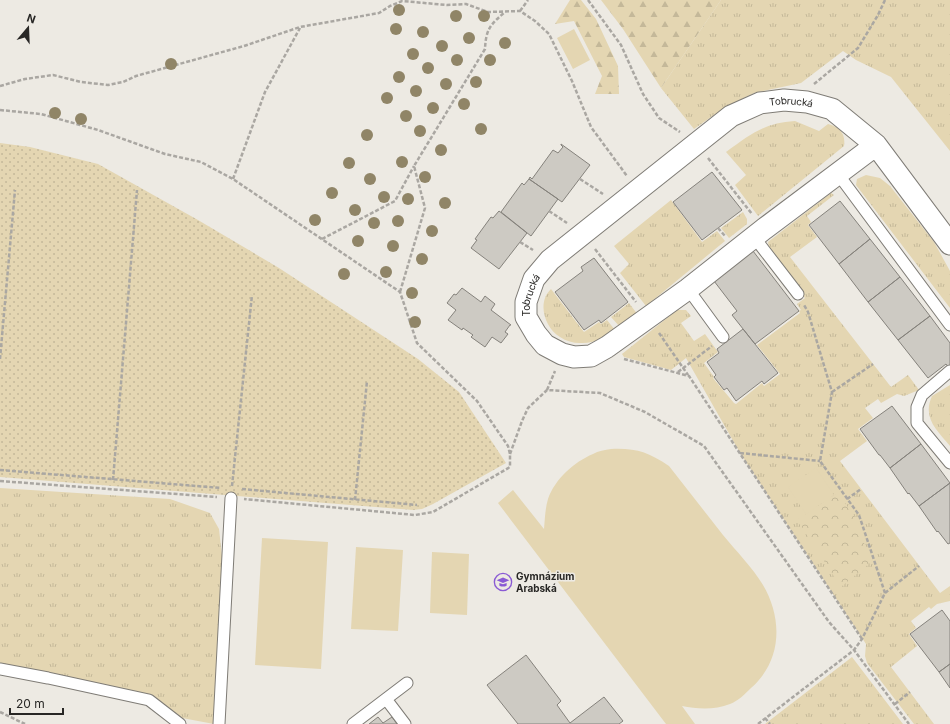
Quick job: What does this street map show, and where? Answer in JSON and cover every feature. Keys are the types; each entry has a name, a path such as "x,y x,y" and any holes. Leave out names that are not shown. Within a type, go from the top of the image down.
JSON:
{"street":[{"name":"Tobrucká","path":"876,145 759,233 688,289 608,347 591,356 574,357 562,354 545,345 536,334 526,317 526,302 534,279 550,260 731,116 760,103 784,100 807,102 832,109 876,145 950,244"}],"lane":[{"path":"838,174 950,325"},
{"path":"759,233 803,298"},
{"path":"688,289 723,337"},
{"path":"950,371 922,395 917,408 917,423 950,463"},
{"path":"219,724 232,493"},
{"path":"0,670 48,678 149,700 180,724"},
{"path":"353,724 407,684"},
{"path":"386,699 405,724"}],"path":[{"path":"520,11 528,0"},
{"path":"588,0 621,45 643,94 659,118 696,143 759,233"},
{"path":"807,102 813,85 858,48 878,15 885,0"},
{"path":"0,86 25,79 52,75 81,82 108,85 123,82 143,74 244,46 300,27 379,13 402,1 440,4 466,4 488,12 520,11 535,21 549,34 572,81 591,127 613,159 638,189"},
{"path":"322,239 396,201 414,166 485,49 485,36 492,24 505,12"},
{"path":"233,179 265,92 300,27"},
{"path":"0,110 41,114 98,130 165,154 201,162 233,179 400,292"},
{"path":"0,470 113,480 415,515 433,512 510,467 510,454 508,446 477,401 417,343 400,292 425,208 414,166"},
{"path":"580,179 586,183"},
{"path":"0,359 15,190"},
{"path":"113,480 137,190"},
{"path":"549,211 556,215"},
{"path":"520,242 527,246"},
{"path":"232,493 252,295"},
{"path":"803,298 832,392 820,461 859,515 884,593"},
{"path":"678,373 723,337"},
{"path":"608,347 622,358 689,376 862,639"},
{"path":"832,392 873,364"},
{"path":"354,500 367,381"},
{"path":"510,454 528,408 547,390 600,393 645,412 704,446 829,622 854,650 909,724"},
{"path":"740,453 820,461"},
{"path":"0,481 417,504"},
{"path":"848,499 861,489"},
{"path":"758,724 854,650 862,639 884,593 919,566"},
{"path":"894,704 910,692"},
{"path":"0,712 25,724"},
{"path":"765,718 770,724"}],"green space":[{"path":"570,0 581,0 596,19 618,66 619,94 595,94 602,76 574,21 555,24"},
{"path":"601,0 721,0 661,88 623,29"},
{"path":"721,0 950,0 950,151 891,77 856,60 843,51 801,83 754,93 724,108 694,129 661,88"},
{"path":"574,29 590,60 573,69 557,38"},
{"path":"795,121 819,131 828,124 835,127 843,134 844,146 758,216 735,185 746,175 726,152 758,130 775,124"},
{"path":"0,143 30,147 98,164 198,220 279,268 418,359 459,392 506,463 433,504 422,509 413,510 0,477"},
{"path":"866,175 880,178 890,186 934,242 950,271 950,308 856,185 857,179"},
{"path":"831,193 834,195 807,216 811,222 808,225 817,237 790,257 891,387 908,375 919,390 904,396 897,394 881,403 878,399 865,408 873,418 858,429 867,441 840,461 940,593 950,586 950,601 937,604 931,609 929,607 911,621 916,628 909,634 917,646 891,667 934,724 914,724 867,663 865,656 866,644 740,453 686,358 671,370 624,357 622,354 677,310 686,310 691,316 681,323 694,341 705,334 718,352 704,363 714,377 713,378 734,403 736,404 762,383 764,386 780,374 757,345 800,313 799,311 801,310 797,304 805,298 769,250 768,242"},
{"path":"671,200 702,242 717,231 725,241 646,306 620,273 629,264 614,246"},
{"path":"743,212 747,219 747,224 729,238 721,228"},
{"path":"551,289 584,332 599,322 601,324 607,320 615,330 599,340 585,343 572,342 560,337 554,333 546,321 544,314 544,301"},
{"path":"629,303 638,315 620,327 611,317"},
{"path":"950,385 950,446 932,423 929,404 932,396"},
{"path":"611,449 628,449 642,452 655,457 669,466 759,579 769,598 774,612 776,639 774,653 769,665 761,677 741,697 730,704 706,708 682,706 695,724 666,724 498,503 513,490 544,529 548,499 560,478 572,466 586,457 597,452"},
{"path":"816,468 834,495 806,514 788,487"},
{"path":"0,488 170,499 210,513 219,529 222,556 214,724 182,718 150,697 0,665"},
{"path":"837,493 857,519 870,563 841,587 797,520"},
{"path":"262,538 328,542 321,669 255,665"},
{"path":"356,547 403,550 398,631 351,629"},
{"path":"432,552 469,554 467,615 430,613"},
{"path":"852,657 903,724 765,724"}],"building":[{"path":"561,144 590,165 562,202 529,179 530,177 532,179 553,150 558,153 563,147"},
{"path":"712,172 742,210 702,240 673,202"},
{"path":"529,179 558,199 531,236 501,212 522,183 524,185"},
{"path":"840,201 870,239 839,264 809,225"},
{"path":"499,211 527,233 499,269 471,248 477,240 475,239 491,217 493,218"},
{"path":"870,239 900,277 868,302 839,264"},
{"path":"753,251 799,311 755,344 732,315 737,311 714,281"},
{"path":"594,258 628,302 601,323 599,320 584,330 555,292 583,271 581,267"},
{"path":"900,277 930,316 898,340 868,302"},
{"path":"462,288 481,302 485,296 495,304 491,310 511,325 505,332 508,334 501,343 492,337 485,347 471,337 473,335 463,328 462,330 448,320 456,310 447,303 454,294 456,295"},
{"path":"930,316 950,343 950,365 948,367 946,364 928,378 898,340"},
{"path":"743,329 778,373 764,384 762,381 736,401 727,388 724,390 714,377 716,375 707,362 719,353 717,349"},
{"path":"892,406 921,444 890,468 860,429"},
{"path":"921,444 950,483 919,506 909,493 908,494 890,468"},
{"path":"950,483 950,543 948,544 938,531 937,532 919,506"},
{"path":"942,610 950,621 950,664 939,672 910,634"},
{"path":"526,655 561,701 557,705 570,723 604,697 623,721 619,724 518,724 487,685"},
{"path":"950,664 950,688 939,672"},
{"path":"378,717 383,723 392,717 397,724 369,724"}],"place":[{"name":"Gymnázium Arabská","path":"503,582"}]}
